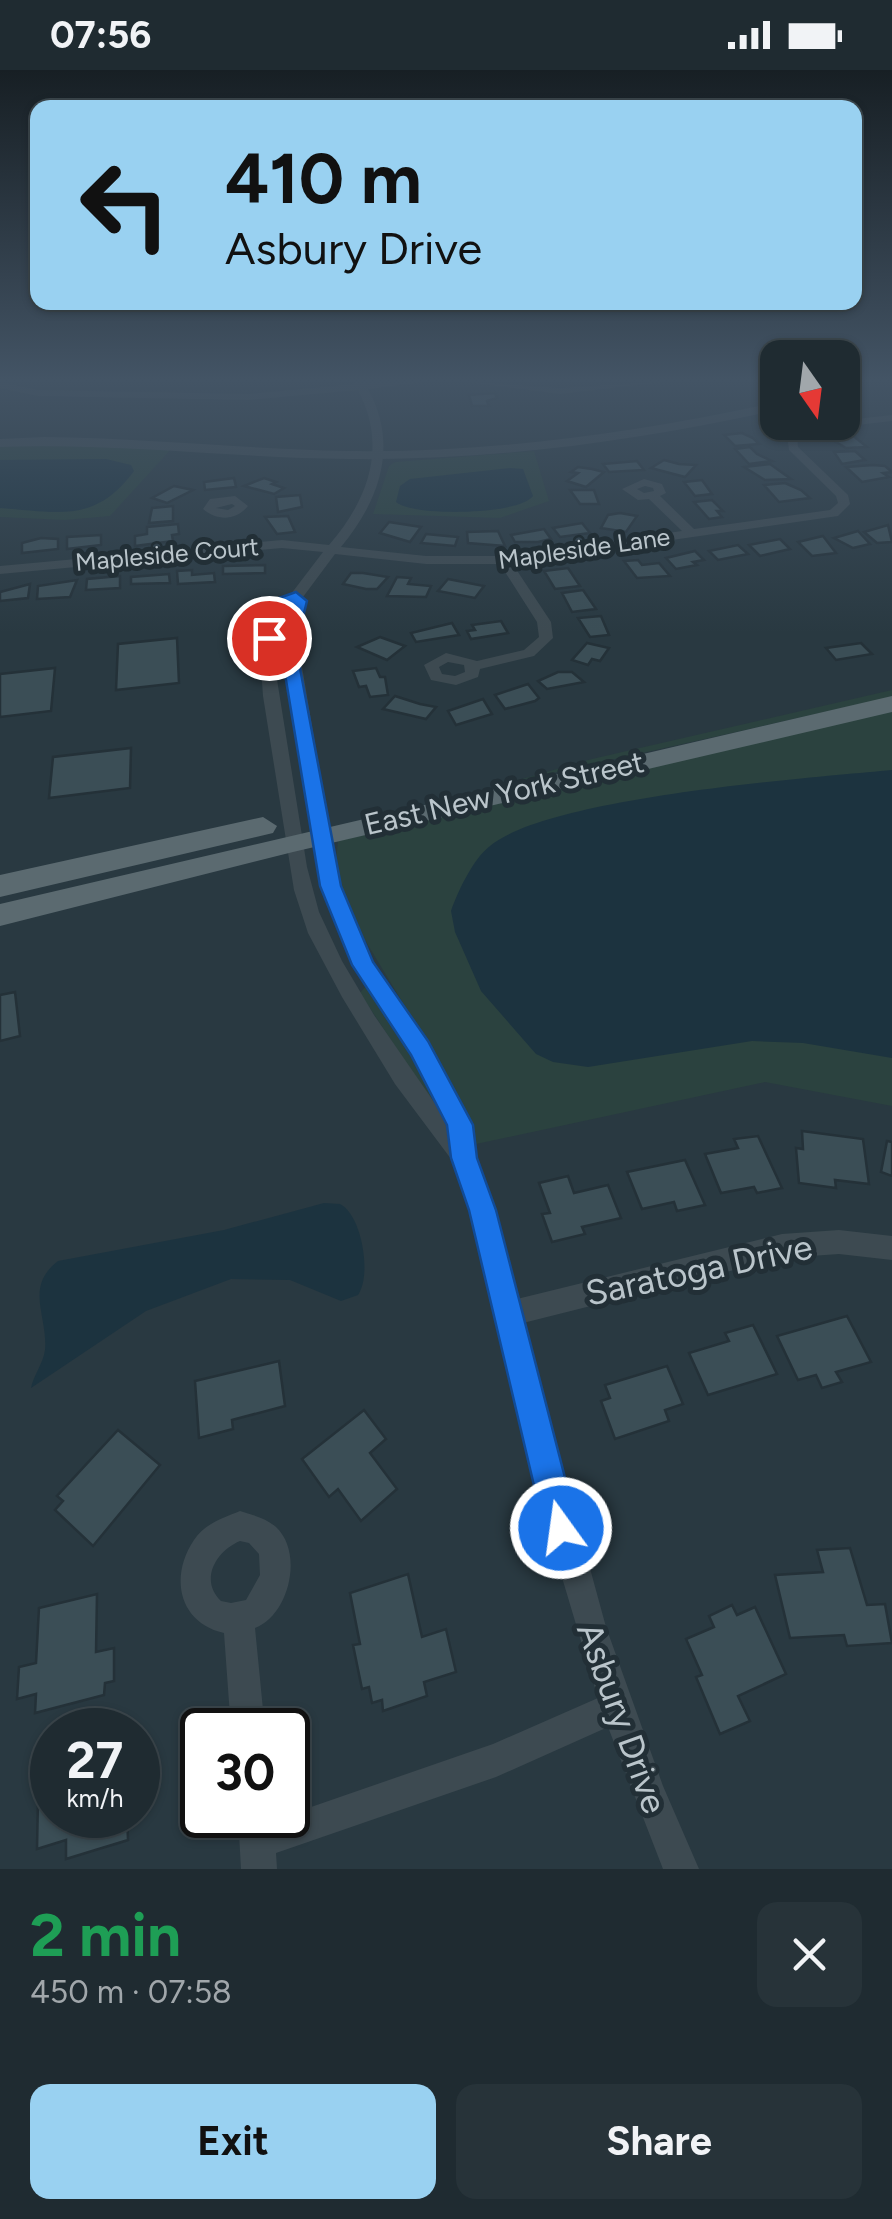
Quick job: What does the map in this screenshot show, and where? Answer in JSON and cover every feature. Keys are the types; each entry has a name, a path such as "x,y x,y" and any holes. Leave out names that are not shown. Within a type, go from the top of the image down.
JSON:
{"main road":[{"name":"East New York Street","path":"0,915 306,827 892,684"},
{"name":"East New York Street","path":"0,886 306,827 892,704"}],"street":[{"name":"Asbury Drive","path":"377,465 366,508 296,597 285,601 277,616 268,658 306,827 346,928 363,965 442,1089 460,1125 464,1158 482,1210 570,1565 614,1708 680,1869"},
{"name":"Mapleside Lane","path":"334,548 426,560 504,560 834,513 844,504 842,494 811,465"},
{"path":"653,496 692,533"},
{"path":"220,549 224,514"},
{"name":"Mapleside Court","path":"0,570 282,544 334,548"},
{"path":"474,666 529,653 546,638 544,622 504,560"},
{"name":"Asbury Drive","path":"296,597 299,601 290,637 317,930 436,1124 464,1158"},
{"name":"Saratoga Drive","path":"508,1314 782,1246 839,1242 892,1248"},
{"path":"239,1620 246,1708"},
{"path":"257,1842 496,1760 614,1708"}],"green space":[{"path":"0,465 157,465 110,516 65,520 0,517"},
{"path":"538,465 549,501 500,518 373,514 389,466"},
{"path":"892,690 892,697 508,783 592,759"},
{"path":"892,711 892,1106 765,1082 476,1144 447,1076 348,912 335,871 338,841"},
{"path":"367,985 405,1038 457,1140 360,993"}],"water":[{"path":"0,465 131,465 134,471 105,500 90,507 58,512 0,508"},
{"path":"523,469 533,496 508,507 443,512 396,502 400,486 410,479"},
{"path":"892,770 892,1058 803,1043 752,1041 588,1067 553,1062 536,1054 481,991 455,932 451,911 478,859 490,846 521,829 566,815 682,793"},
{"path":"324,1203 340,1204 348,1210 359,1232 364,1274 358,1295 341,1301 290,1280 231,1279 146,1311 31,1388 45,1350 42,1281 58,1261 224,1230"}],"building":[{"path":"604,465 640,465 644,470 609,472"},
{"path":"656,465 696,465 685,477 651,468"},
{"path":"771,465 791,479 765,480 744,467"},
{"path":"885,466 892,472 883,473 889,477 862,482 846,467"},
{"path":"578,467 604,472 586,487 567,481 578,473 571,472"},
{"path":"234,478 236,487 205,490 204,482"},
{"path":"264,478 284,488 274,494 244,486"},
{"path":"702,480 712,494 695,496 684,482"},
{"path":"785,483 810,498 779,502 764,485"},
{"path":"174,486 193,490 167,503 152,498"},
{"path":"570,490 594,490 599,504 580,504"},
{"path":"300,495 302,507 278,512 276,497"},
{"path":"712,500 723,511 717,511 722,517 709,519 694,502"},
{"path":"173,506 173,521 149,523 152,508"},
{"path":"608,515 637,516 626,532 601,528"},
{"path":"288,516 295,532 277,534 265,517"},
{"path":"389,522 421,527 410,542 380,533"},
{"path":"582,523 590,533 560,537 553,528"},
{"path":"178,524 179,534 172,535 173,541 135,546 135,536 147,534 147,527"},
{"path":"888,525 892,542 877,543 864,532"},
{"path":"544,529 551,539 515,542 511,535"},
{"path":"498,531 505,546 468,543 467,532"},
{"path":"858,531 870,544 853,548 834,538"},
{"path":"426,534 458,537 455,546 421,543"},
{"path":"101,535 101,545 67,549 67,537"},
{"path":"823,536 836,553 812,556 798,542"},
{"path":"58,539 58,549 22,553 22,543"},
{"path":"780,539 790,549 760,556 749,545"},
{"path":"738,545 748,554 718,560 709,551"},
{"path":"695,551 704,560 693,562 697,565 676,569 666,558"},
{"path":"638,560 642,565 659,563 670,576 637,578 624,561"},
{"path":"265,565 265,573 223,574 223,566"},
{"path":"568,568 580,586 555,589 544,571"},
{"path":"192,570 192,575 214,573 215,582 178,584 177,571"},
{"path":"351,573 388,577 377,589 366,589 343,584"},
{"path":"169,574 170,583 131,584 131,577"},
{"path":"120,576 120,588 86,590 87,579"},
{"path":"397,577 411,578 408,584 431,586 426,597 387,596"},
{"path":"448,579 484,586 475,598 438,591"},
{"path":"77,580 70,597 37,599 38,586"},
{"path":"30,584 28,598 0,601 0,592"},
{"path":"583,590 596,609 572,612 562,593"},
{"path":"601,616 609,635 590,637 578,618"},
{"path":"501,621 508,633 471,639 467,631 475,630 472,625"},
{"path":"452,623 459,635 416,642 411,633"},
{"path":"380,637 405,646 387,660 357,647"},
{"path":"177,638 179,683 116,690 118,644"},
{"path":"587,643 609,648 600,661 592,659 588,665 572,660"},
{"path":"861,643 872,654 836,660 826,648"},
{"path":"55,668 51,711 0,717 0,674"},
{"path":"376,668 380,677 385,677 388,695 370,697 366,686 359,687 353,671"},
{"path":"558,672 572,672 584,682 547,689 538,681"},
{"path":"528,684 539,698 535,701 505,709 495,695"},
{"path":"395,696 436,707 426,719 383,709"},
{"path":"483,699 492,714 456,725 448,711"},
{"path":"131,748 130,788 49,798 53,757"},
{"path":"15,992 20,1036 0,1041 0,995"},
{"path":"802,1131 863,1139 869,1184 835,1180 836,1188 799,1183 796,1148 803,1149"},
{"path":"758,1136 782,1188 757,1193 754,1187 721,1193 705,1154 738,1148 734,1139"},
{"path":"887,1141 892,1142 892,1176 881,1172"},
{"path":"685,1160 705,1205 677,1211 674,1202 642,1209 627,1172"},
{"path":"568,1176 574,1193 608,1185 621,1218 582,1227 585,1234 552,1242 542,1214 550,1213 539,1183"},
{"path":"847,1316 871,1362 836,1372 842,1382 822,1388 816,1375 798,1380 777,1336"},
{"path":"753,1325 777,1374 708,1395 689,1353 729,1341 725,1333"},
{"path":"279,1361 285,1406 232,1420 233,1429 199,1438 195,1381"},
{"path":"667,1366 683,1404 665,1410 669,1421 615,1439 601,1401 610,1398 605,1385"},
{"path":"364,1410 386,1439 370,1453 397,1489 361,1521 338,1489 329,1497 302,1459"},
{"path":"118,1430 160,1465 93,1546 55,1510 63,1501 57,1496"},
{"path":"850,1548 867,1605 885,1604 892,1643 847,1646 844,1635 790,1638 775,1575 823,1572 817,1550"},
{"path":"408,1574 422,1637 446,1629 456,1672 424,1682 427,1696 383,1711 382,1700 372,1703 369,1687 362,1689 353,1645 360,1644 350,1593"},
{"path":"97,1594 96,1652 114,1648 114,1681 105,1683 104,1695 54,1708 35,1708 36,1694 17,1699 19,1667 36,1663 39,1608"},
{"path":"732,1605 737,1615 755,1607 786,1674 738,1696 750,1721 720,1734 696,1677 702,1675 686,1639 714,1627 709,1616"},
{"path":"37,1838 128,1838 66,1859 66,1840 37,1849"}],"route":[{"path":"269,638 285,601 296,597 299,601 290,637 292,668 318,798 330,886 363,965 419,1048 460,1125 464,1158 482,1210 561,1528"}]}
